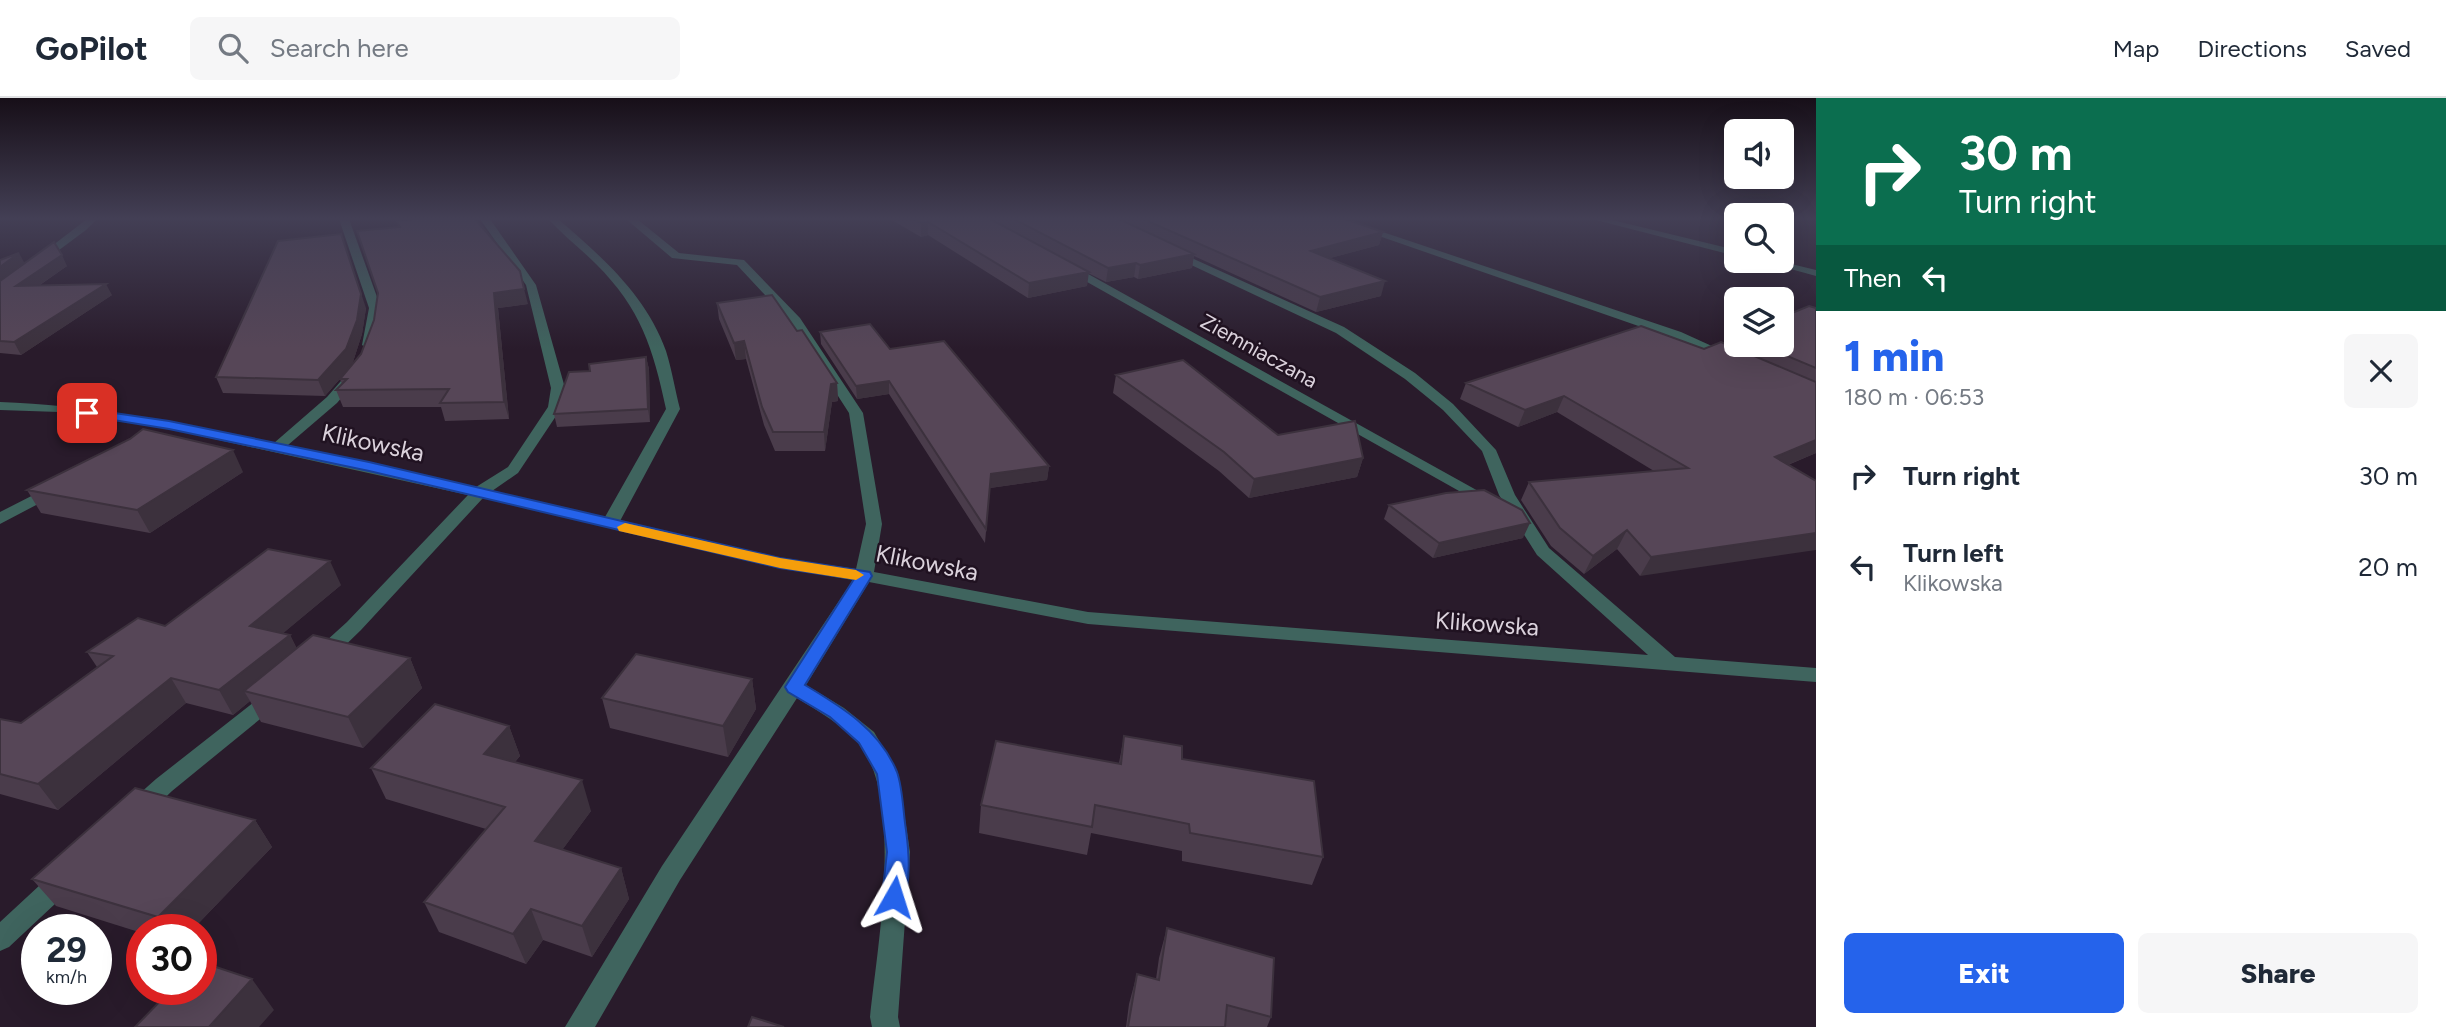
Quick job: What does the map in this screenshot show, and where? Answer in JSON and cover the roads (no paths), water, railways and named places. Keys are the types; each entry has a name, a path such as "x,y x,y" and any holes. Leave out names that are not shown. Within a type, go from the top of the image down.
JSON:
{"street":[{"path":"0,291 38,262"},
{"path":"276,447 332,400 362,362 371,335 374,308 359,262"},
{"path":"310,667 354,626 480,492 513,470 555,407 558,388 531,285 515,262"},
{"path":"601,262 611,271 634,303 657,343 673,409 610,524"},
{"path":"579,1027 671,873 864,576 874,524 856,413 796,321 740,262"},
{"name":"Ziemniaczana","path":"1058,262 1426,469 1521,519"},
{"name":"Ziemniaczana","path":"1195,262 1340,330 1410,376 1448,407 1489,450 1507,495 1543,551 1668,663"},
{"path":"1462,262 1676,335 1736,360"},
{"path":"1794,268 1816,273"},
{"name":"Klikowska","path":"0,406 59,408 169,425 480,492 780,563 1088,618 1816,675"},
{"path":"150,436 169,425"},
{"path":"0,519 69,481"},
{"path":"125,821 164,785 290,684"},
{"path":"794,687 837,713 866,738 887,773 898,852 887,981 886,1027"},
{"path":"0,939 77,867"}]}
